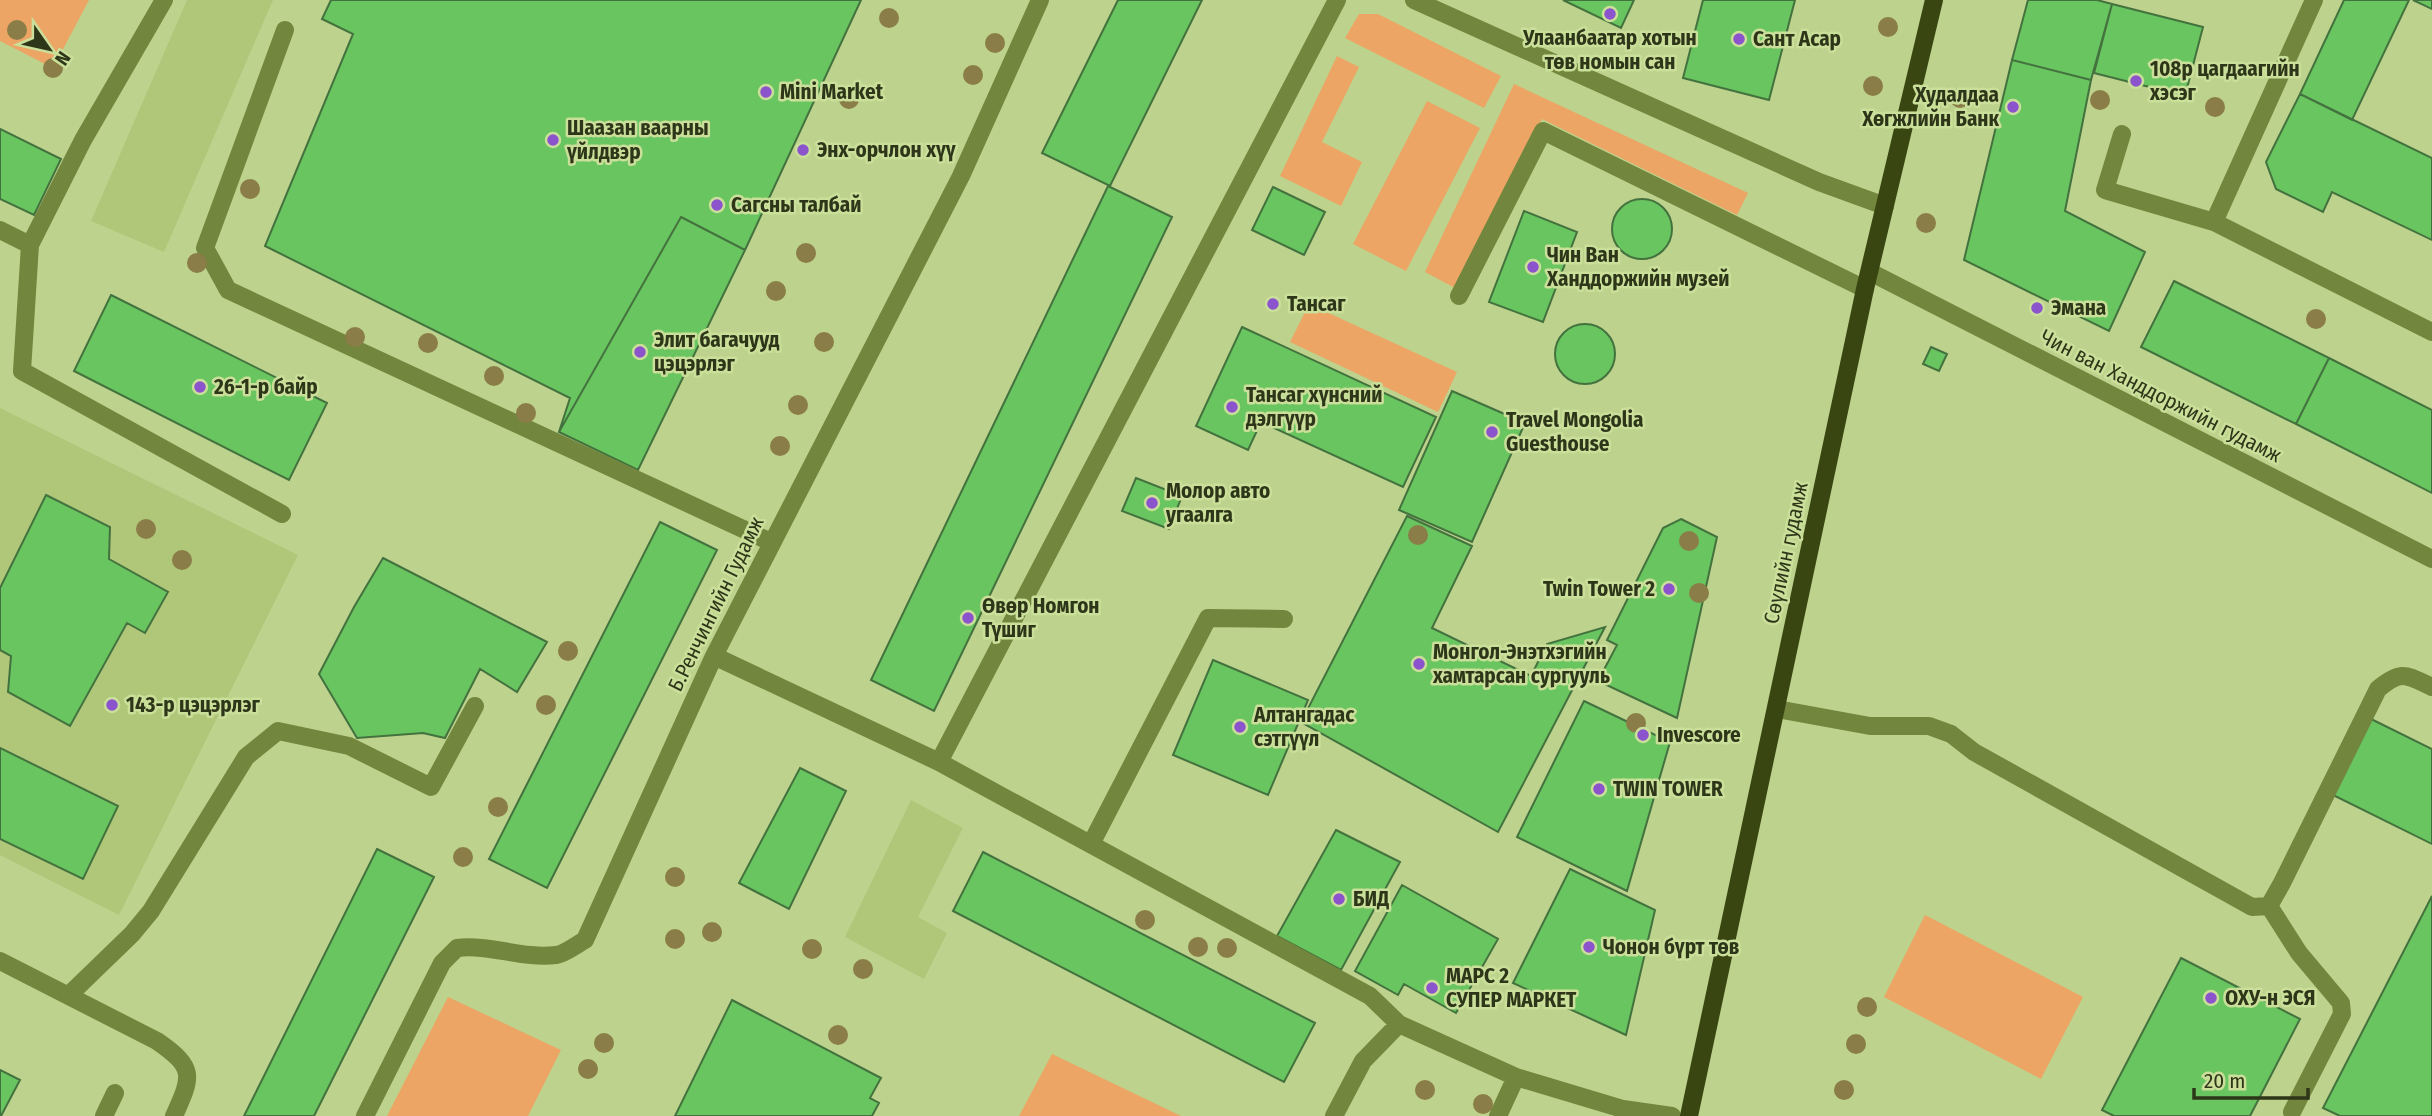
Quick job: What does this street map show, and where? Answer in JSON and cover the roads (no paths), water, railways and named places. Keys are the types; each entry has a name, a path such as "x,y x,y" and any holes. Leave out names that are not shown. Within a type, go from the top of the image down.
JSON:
{"main road":[{"name":"Сөүлийн гудамж","path":"1689,1116 1868,280 1934,0"}],"street":[{"path":"164,0 83,140 30,245 22,371 282,514"},
{"name":"Б.Ренчингийн Гудамж","path":"365,1116 442,964 457,948 476,946 513,953 558,955 585,940 713,656 961,176 1040,0"},
{"path":"939,762 1337,0"},
{"path":"1414,0 1819,182 1885,206"},
{"path":"2214,222 2314,0"},
{"path":"285,30 205,248 228,290 771,542"},
{"name":"Чин ван Ханддоржийн гудамж","path":"1459,296 1543,131 1868,280 2432,559"},
{"path":"2122,134 2105,190 2214,222 2432,332"},
{"path":"0,230 30,245"},
{"path":"1091,844 1208,618 1284,619"},
{"path":"713,656 939,762 1370,996 1399,1024 1516,1077 1623,1109 1672,1116"},
{"path":"2269,906 2378,689 2393,676 2407,676 2432,687"},
{"path":"69,995 132,934 151,911 246,757 278,731 349,746 431,787 475,706"},
{"path":"1777,709 1870,726 1930,726 1951,734 1974,752 2252,907 2269,906"},
{"path":"2269,906 2300,953 2341,1003 2342,1014 2292,1112"},
{"path":"0,961 157,1041 183,1062 188,1074 187,1087 174,1116"},
{"path":"1334,1116 1363,1061 1399,1024"},
{"path":"1498,1116 1516,1077"},
{"path":"104,1116 116,1093"}],"place":[{"name":"Улаанбаатар хотын төв номын сан","path":"1610,14"},
{"name":"Сант Асар","path":"1739,39"},
{"name":"108р цагдаагийн хэсэг","path":"2136,81"},
{"name":"Mini Market","path":"766,92"},
{"name":"Худалдаа Хөгжлийн Банк","path":"2013,107"},
{"name":"Шаазан ваарны үйлдвэр","path":"553,140"},
{"name":"Энх-орчлон хүү","path":"803,150"},
{"name":"Сагсны талбай","path":"717,205"},
{"name":"Чин Ван Ханддоржийн музей","path":"1533,267"},
{"name":"Тансаг","path":"1273,304"},
{"name":"Эмана","path":"2037,308"},
{"name":"Элит багачууд цэцэрлэг","path":"640,352"},
{"name":"26-1-р байр","path":"200,387"},
{"name":"Тансаг хүнсний дэлгүүр","path":"1232,407"},
{"name":"Travel Mongolia Guesthouse","path":"1492,432"},
{"name":"Молор авто угаалга","path":"1152,503"},
{"name":"Twin Tower 2","path":"1669,589"},
{"name":"Өвөр Номгон Түшиг","path":"968,618"},
{"name":"Монгол-Энэтхэгийн хамтарсан сургууль","path":"1419,664"},
{"name":"143-р цэцэрлэг","path":"112,705"},
{"name":"Алтангадас сэтгүүл","path":"1240,727"},
{"name":"Invescore","path":"1643,735"},
{"name":"TWIN TOWER","path":"1599,789"},
{"name":"БИД","path":"1339,899"},
{"name":"Чонон бүрт төв","path":"1589,947"},
{"name":"МАРС 2 СУПЕР МАРКЕТ","path":"1432,988"},
{"name":"ОХУ-н ЭСЯ","path":"2211,998"}]}
